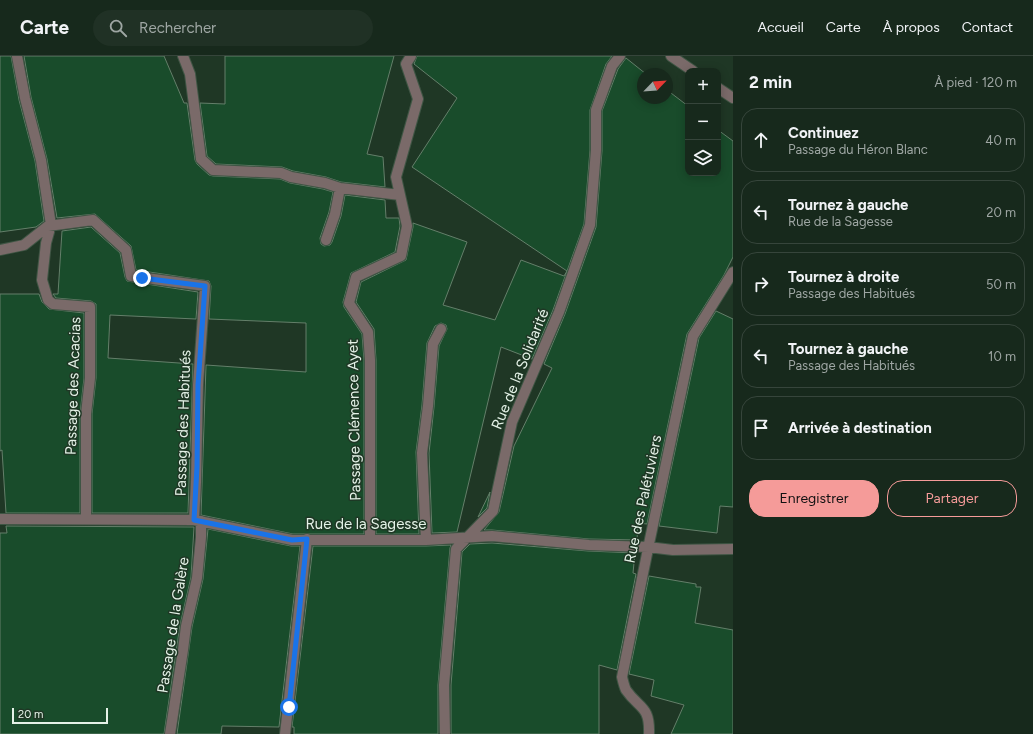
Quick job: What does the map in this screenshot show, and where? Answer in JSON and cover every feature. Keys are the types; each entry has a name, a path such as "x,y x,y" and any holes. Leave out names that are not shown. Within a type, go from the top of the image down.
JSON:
{"street":[{"name":"Passage des Acacias","path":"17,56 41,160 51,225 46,243 42,280 48,300 53,304 90,307 90,378 86,414 86,519"},
{"path":"183,56 190,74 201,159 213,170 280,173 291,177 325,182 340,188 400,194"},
{"name":"Passage Clémence Ayet","path":"370,540 370,360 368,332 349,303 356,277 401,256 407,226 396,177 418,99 406,64 411,56"},
{"name":"Rue de la Solidarité","path":"445,734 444,685 456,549 493,510 512,422 558,312 590,225 596,150 596,110 612,66 620,56"},
{"path":"671,56 689,68"},
{"path":"721,90 733,98"},
{"path":"326,240 335,214 340,188"},
{"name":"Passage des Habitués","path":"0,250 24,245 51,225 93,220 126,250 130,276 205,286 198,385 197,520"},
{"name":"Rue des Palétuviers","path":"649,734 649,722 645,710 625,689 622,677 693,336 733,272"},
{"path":"426,540 422,453 428,406 433,344 441,329"},
{"name":"Rue de la Sagesse","path":"0,519 197,520 292,540 426,540 492,536 589,545 673,550 733,549"},
{"name":"Passage de la Galère","path":"170,734 186,626 197,578 201,537 197,520"},
{"path":"285,734 307,539"}],"building":[{"path":"0,56 11,56 19,100 35,161 44,221 36,227 0,232"},
{"path":"24,56 164,56 184,103 187,103 195,160 197,164 209,175 280,179 290,183 333,192 329,212 320,238 321,244 324,246 330,245 332,242 341,216 345,195 385,200 386,218 399,218 400,226 395,252 351,273 343,302 344,307 362,334 364,360 364,534 293,534 201,515 206,365 306,372 306,323 209,319 211,286 209,281 136,270 131,246 95,214 57,218 47,159 31,97"},
{"path":"225,56 394,56 367,154 383,157 385,187 341,182 282,167 216,164 207,156 200,103 225,104"},
{"path":"417,56 612,56 606,64 590,110 590,150 584,224 553,310 532,359 501,347 457,532 432,533 429,453 439,346 447,329 446,325 441,323 435,326 427,343 422,405 416,452 419,534 376,534 376,360 374,329 356,302 361,282 406,260 413,223 467,242 443,305 495,320 521,260 564,276 567,271 412,167 457,98 414,64"},
{"path":"626,58 638,68 637,68 637,104 673,104 673,95 685,104 685,176 721,176 721,132 733,141 733,257 724,275 687,334 647,524 638,523 637,540 589,539 484,530 499,512 514,446 552,368 544,364 565,314 596,227 602,151 602,111 618,69"},
{"path":"91,227 120,253 127,281 198,292 196,319 110,315 108,358 193,364 188,513 92,513 92,414 96,378 96,304 91,301 56,298 53,294 58,294 62,231"},
{"path":"0,294 39,294 42,302 49,309 84,313 84,378 80,414 80,513 6,513 2,450 0,451"},
{"path":"716,311 733,319 733,507 720,506 717,533 659,526 699,338"},
{"path":"490,492 487,508 478,517"},
{"path":"6,526 194,527 191,577 180,625 164,734 0,734 0,533 7,533"},
{"path":"208,529 291,546 300,546 279,727 222,726 221,734 177,734 192,627 203,579"},
{"path":"492,543 588,551 635,553 633,573 636,574 617,670 599,665 599,734 451,734 451,685 462,552 470,544"},
{"path":"451,545 438,685 438,734 294,734 294,727 292,727 313,546"},
{"path":"649,576 696,584 696,587 701,587 695,623 733,630 733,734 671,734 684,705 651,696 654,680 629,674"}],"route":[{"path":"142,278 205,286 198,385 197,467 194,520 292,540 307,539 289,707"}]}
